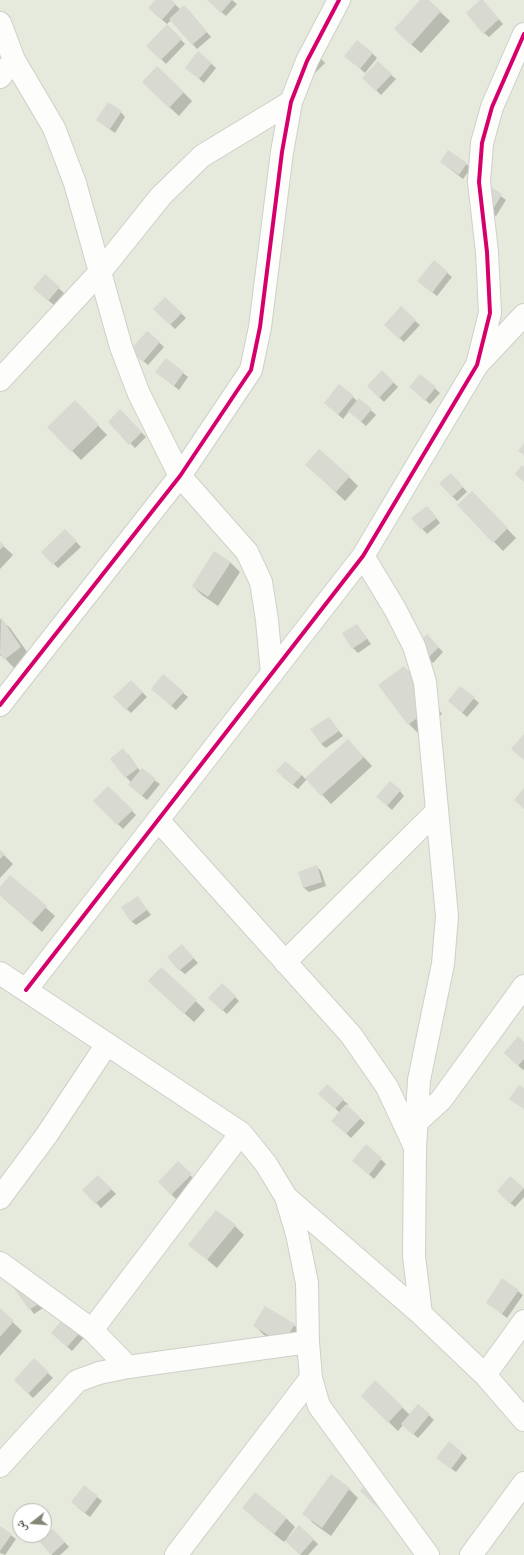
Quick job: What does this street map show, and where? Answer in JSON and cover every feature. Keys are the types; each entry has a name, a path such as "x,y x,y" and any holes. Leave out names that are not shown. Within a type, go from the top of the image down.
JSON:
{"street":[{"path":"0,704 180,476 251,370 260,327 282,152 291,102 307,61 339,0"},
{"path":"0,23 14,60 54,128 75,183 121,347 139,394 180,476 247,552 261,582 267,620 272,674"},
{"path":"477,365 490,313 488,252 479,182 482,143 492,107 524,34"},
{"path":"0,77 14,60"},
{"path":"0,380 100,272 160,196 202,156 291,102"},
{"path":"26,990 363,556 477,365 524,315"},
{"path":"363,556 395,609 414,646 425,682 447,916 442,964 419,1080 416,1123 414,1256 421,1314"},
{"path":"285,962 437,811"},
{"path":"158,820 351,1036 387,1087 415,1148"},
{"path":"0,973 241,1133 266,1164 286,1197 298,1234 306,1283 311,1378 319,1406 413,1544 428,1555"},
{"path":"416,1123 441,1100 524,986"},
{"path":"0,1198 46,1136 107,1044"},
{"path":"92,1330 241,1133"},
{"path":"286,1197 421,1314 486,1376 524,1420"},
{"path":"0,1263 92,1330 128,1367"},
{"path":"486,1376 524,1321"},
{"path":"0,1466 77,1381 99,1373 128,1367 308,1342"},
{"path":"176,1555 311,1378"},
{"path":"471,1555 524,1483"}],"shaded area":[{"path":"0,0 524,0 524,1555 0,1555"}],"building":[{"path":"155,0 172,0 176,4 162,20 148,8"},
{"path":"207,0 232,0 221,13"},
{"path":"420,0 429,0 441,11 411,45 394,29"},
{"path":"480,0 483,0 499,19 483,34 466,13"},
{"path":"184,5 207,32 192,45 169,19"},
{"path":"167,24 182,39 161,60 146,46"},
{"path":"357,40 373,53 360,69 344,56"},
{"path":"198,51 212,63 199,79 185,68"},
{"path":"378,61 392,74 376,91 362,78"},
{"path":"157,66 184,92 169,108 142,82"},
{"path":"108,102 122,111 110,129 96,120"},
{"path":"448,150 467,163 459,175 440,162"},
{"path":"485,183 502,194 491,213"},
{"path":"434,260 448,272 432,293 417,281"},
{"path":"45,274 60,287 48,301 33,288"},
{"path":"165,297 182,313 170,325 153,309"},
{"path":"401,306 416,320 399,339 384,325"},
{"path":"147,331 160,342 143,362 130,350"},
{"path":"166,358 184,372 174,386 155,372"},
{"path":"382,370 394,382 379,398 367,386"},
{"path":"420,374 436,387 425,401 409,387"},
{"path":"339,384 354,396 338,415 324,403"},
{"path":"359,398 372,409 361,422 348,411"},
{"path":"75,400 99,425 71,452 47,427"},
{"path":"120,409 142,432 129,445 108,422"},
{"path":"524,443 524,455 518,451"},
{"path":"319,449 350,476 336,492 305,465"},
{"path":"522,465 524,467 524,482 515,474"},
{"path":"451,473 463,487 452,497 439,483"},
{"path":"472,491 508,528 493,543 457,505"},
{"path":"427,506 437,518 421,530 411,518"},
{"path":"65,529 77,541 53,565 41,552"},
{"path":"0,541 4,546 0,550"},
{"path":"214,551 231,562 208,597 192,586"},
{"path":"1,617 21,647 4,660 0,654"},
{"path":"357,624 367,639 352,649 342,633"},
{"path":"427,634 439,647 427,659 415,647"},
{"path":"404,666 434,705 408,725 378,685"},
{"path":"163,674 184,692 171,706 151,689"},
{"path":"131,680 143,692 126,710 113,697"},
{"path":"460,686 475,697 462,713 448,701"},
{"path":"329,717 339,731 321,744 310,729"},
{"path":"524,734 524,760 511,749"},
{"path":"348,739 364,757 321,796 305,778"},
{"path":"123,748 138,768 125,778 110,759"},
{"path":"285,761 302,775 293,785 276,771"},
{"path":"142,768 156,779 142,796 128,785"},
{"path":"390,781 401,790 387,806 376,797"},
{"path":"108,786 133,810 117,825 93,801"},
{"path":"524,788 524,809 514,800"},
{"path":"0,850 5,854 0,859"},
{"path":"317,865 322,882 303,888 298,872"},
{"path":"10,875 47,906 32,923 0,895 0,887"},
{"path":"138,896 147,910 131,922 121,907"},
{"path":"182,944 194,958 179,971 167,957"},
{"path":"161,967 197,1000 184,1014 148,981"},
{"path":"222,983 236,996 222,1011 208,998"},
{"path":"518,1036 524,1042 524,1059 518,1066 504,1053"},
{"path":"327,1084 344,1099 335,1109 318,1094"},
{"path":"519,1085 524,1088 524,1109 509,1099"},
{"path":"346,1104 361,1118 346,1134 331,1121"},
{"path":"366,1144 382,1158 369,1175 352,1161"},
{"path":"178,1161 192,1174 171,1195 158,1182"},
{"path":"98,1175 112,1189 95,1204 82,1190"},
{"path":"510,1176 524,1188 510,1204 497,1191"},
{"path":"216,1210 236,1225 207,1260 188,1245"},
{"path":"502,1278 519,1290 502,1314 486,1303"},
{"path":"11,1284 43,1301 29,1310"},
{"path":"265,1306 295,1324 283,1344 253,1326"},
{"path":"0,1308 14,1321 0,1337"},
{"path":"67,1314 84,1328 67,1347 51,1333"},
{"path":"34,1358 49,1372 28,1394 14,1380"},
{"path":"375,1380 403,1407 388,1423 361,1396"},
{"path":"418,1404 430,1414 413,1435 401,1424"},
{"path":"449,1441 463,1453 451,1469 436,1458"},
{"path":"331,1474 350,1488 322,1528 302,1514"},
{"path":"375,1474 395,1493 380,1510 360,1491"},
{"path":"84,1485 98,1496 85,1513 71,1502"},
{"path":"255,1492 287,1518 274,1534 242,1508"},
{"path":"299,1525 314,1539 300,1555 285,1541"},
{"path":"0,1526 12,1534 0,1551"},
{"path":"53,1529 65,1542 51,1555 41,1543 52,1543"}],"cycle path":[{"path":"0,705 180,476 251,370 260,327 282,152 291,102 307,61 339,0"},
{"path":"26,990 363,556 477,365 490,313 487,252 479,182 482,143 492,107 524,34"}]}
